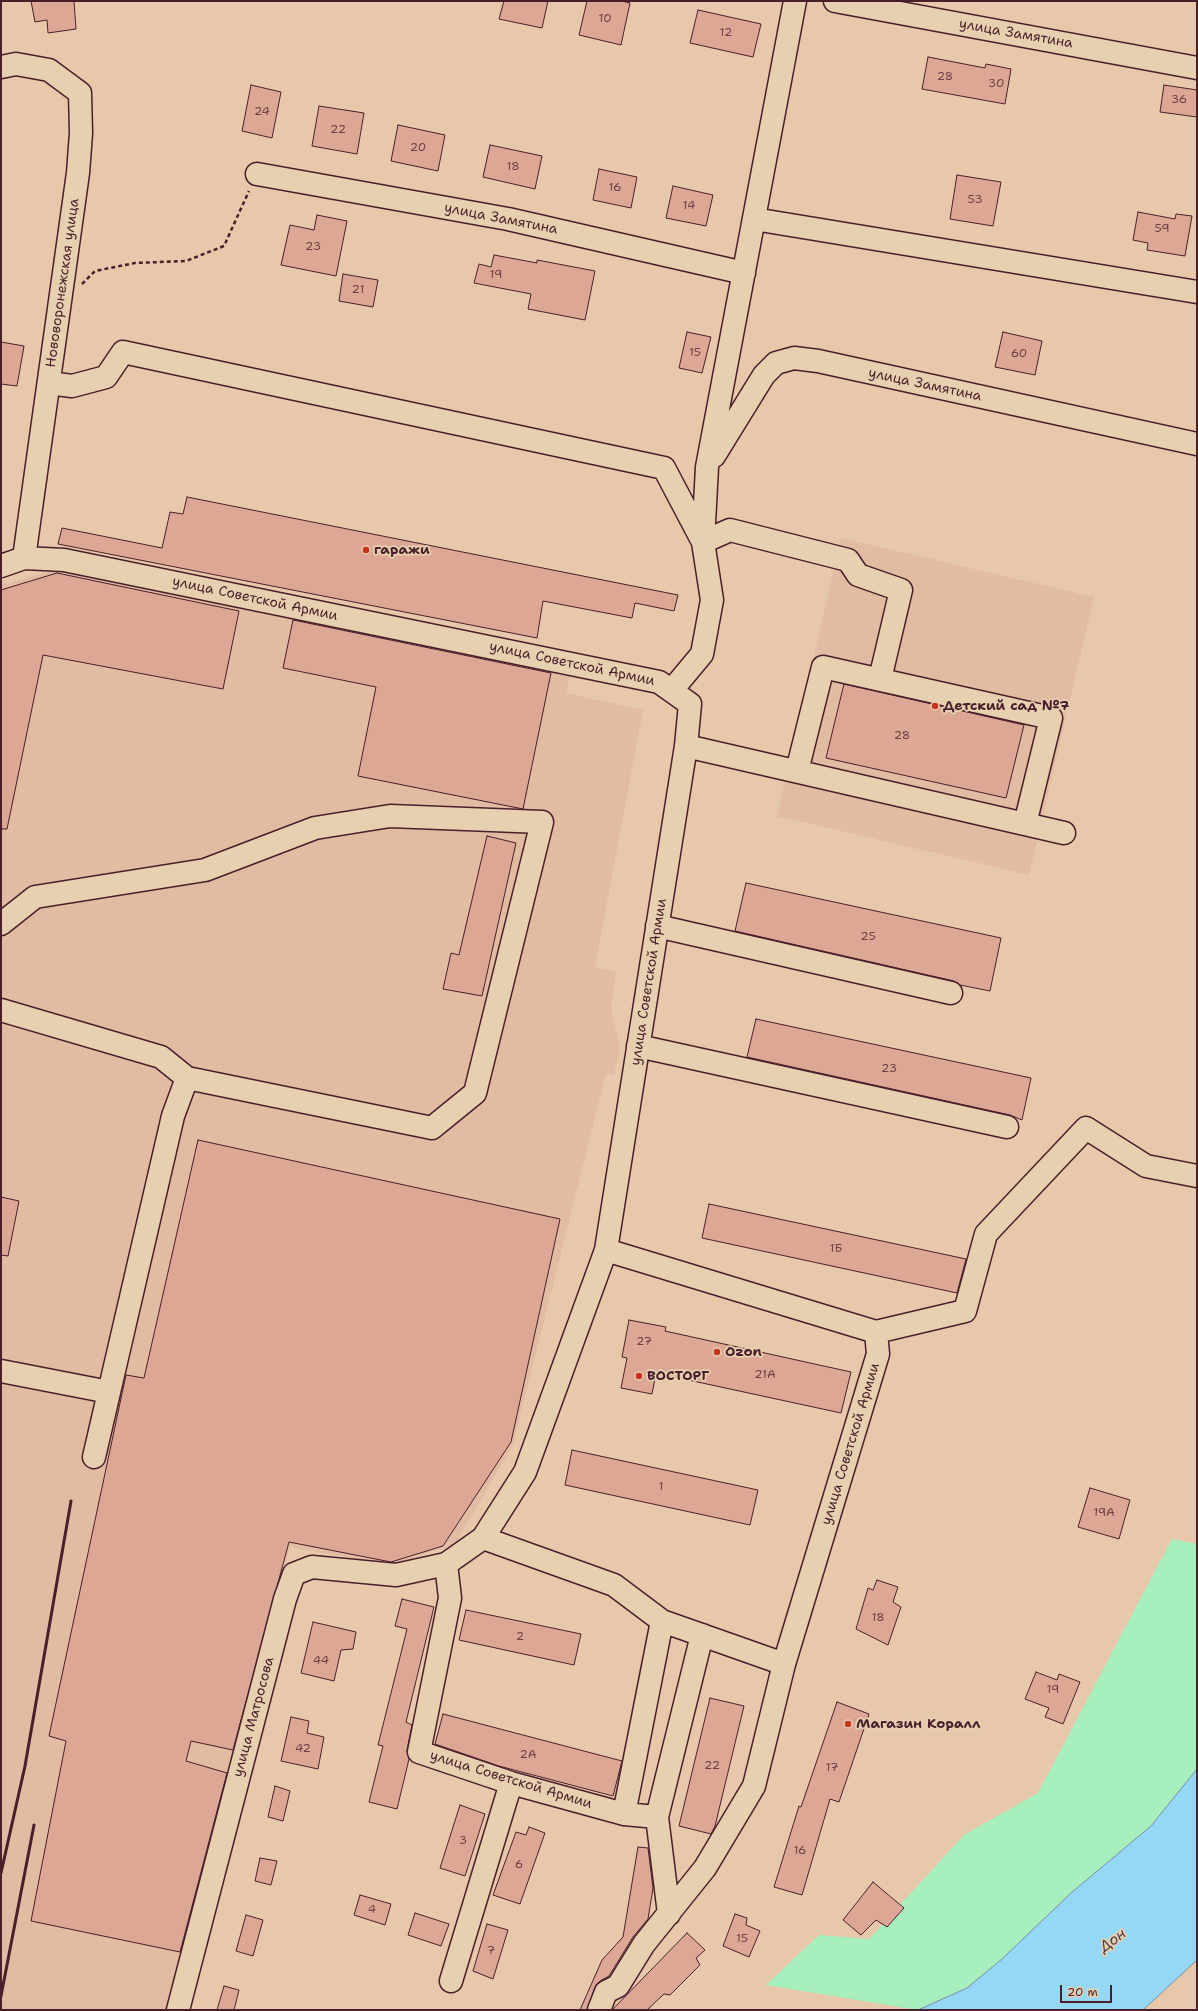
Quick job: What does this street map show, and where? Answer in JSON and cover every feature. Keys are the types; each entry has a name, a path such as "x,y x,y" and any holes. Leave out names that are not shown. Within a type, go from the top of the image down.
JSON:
{"street":[{"name":"улица Замятина","path":"672,690 702,654 712,600 703,542 707,467 795,1"},
{"name":"улица Замятина","path":"835,1 1197,68"},
{"name":"Нововоронежская улица","path":"1,67 16,64 49,70 80,93 81,132 78,173 24,558"},
{"name":"улица Замятина","path":"257,174 508,219 744,273"},
{"path":"754,219 1197,292"},
{"path":"49,383 72,386 106,377 123,352 664,468 703,542 730,530 848,560 858,575 901,590 880,680"},
{"name":"улица Замятина","path":"707,467 764,375 776,363 794,358 818,361 1197,444"},
{"name":"улица Советской Армии","path":"1,566 24,558 64,560 659,682 690,704 686,746 606,1250 525,1472 483,1538 446,1564 450,1598 419,1752 511,1783 624,1814 657,1817"},
{"path":"797,771 823,666 1051,718 1025,824"},
{"path":"686,746 1064,833"},
{"path":"1,924 35,897 205,870 315,828 390,816 542,822 474,1093 432,1128 187,1078 161,1057 1,1010"},
{"path":"658,926 951,993"},
{"path":"638,1046 1006,1127"},
{"path":"94,1457 173,1116 187,1078"},
{"path":"606,1250 876,1332 965,1311 986,1234 1086,1128 1146,1166 1197,1176"},
{"name":"улица Советской Армии","path":"599,2010 606,1992 618,1986 644,1944 705,1868 754,1786 784,1664 878,1354 876,1332"},
{"path":"1,1371 109,1392"},
{"path":"483,1538 614,1585 662,1621 784,1664"},
{"name":"улица Матросова","path":"178,2010 285,1599 294,1574 312,1567 396,1575 446,1564"},
{"path":"624,1814 662,1621"},
{"path":"669,1914 657,1817 702,1635"},
{"path":"451,1981 511,1783"}],"path":[{"path":"60,300 83,283 95,271 135,263 186,261 224,246 257,174"}],"shaded area":[{"name":"Детский сад №7","path":"841,538 1094,597 1029,875 777,816"},
{"path":"57,570 570,672 566,693 643,710 595,967 616,972 611,1008 620,1047 614,1075 606,1074 513,1445 455,1544 388,1565 290,1547 166,2010 1,2010 1,585"}],"green space":[{"path":"1172,1539 1197,1544 1197,1769 1151,1826 1071,1893 1002,1959 967,1988 918,2010 766,1985 819,1935 869,1939 964,1835 1038,1793"}],"water":[{"name":"Дон","path":"1197,1769 1197,1960 1143,2010 918,2010 967,1988 1002,1959 1071,1893 1151,1826"}],"building":[{"path":"31,1 74,1 76,29 48,33 47,20 35,22"},
{"path":"504,1 548,1 542,28 499,19"},
{"path":"587,1 622,1 630,3 621,45 579,35"},
{"path":"698,10 761,24 753,57 690,43"},
{"path":"928,57 985,68 986,64 1011,69 1005,104 922,89"},
{"path":"251,85 281,92 272,138 242,131"},
{"path":"1164,85 1197,90 1197,117 1160,112"},
{"path":"319,106 364,113 357,154 312,146"},
{"path":"398,125 445,135 438,171 391,161"},
{"path":"490,145 542,156 535,189 483,177"},
{"path":"599,169 637,177 631,208 593,200"},
{"path":"957,175 1001,182 993,226 950,219"},
{"path":"673,186 713,195 706,226 666,218"},
{"path":"1138,212 1175,219 1176,214 1192,216 1185,256 1147,250 1148,243 1133,240"},
{"path":"317,215 347,221 336,276 281,265 290,225 314,230"},
{"path":"494,255 537,263 537,260 595,271 585,320 528,309 531,294 474,283 479,264 491,267"},
{"path":"343,274 378,280 373,307 339,301"},
{"path":"687,332 711,337 702,373 679,368"},
{"path":"1003,332 1042,341 1035,375 995,367"},
{"path":"1,342 24,346 17,386 1,384"},
{"path":"187,497 678,595 674,611 635,603 632,618 543,601 537,638 58,544 62,528 162,548 170,512 183,514"},
{"path":"57,573 239,611 223,689 43,655 7,829 1,829 1,590"},
{"path":"293,620 551,673 523,809 358,776 376,687 283,668"},
{"path":"844,684 1024,725 1006,798 826,758"},
{"path":"487,836 516,843 482,996 443,989 451,953 459,955"},
{"path":"746,883 1001,938 990,991 960,985 954,981 735,931"},
{"path":"756,1019 1031,1078 1022,1120 1010,1115 747,1057"},
{"path":"198,1140 560,1219 511,1442 443,1546 391,1562 289,1542 233,1750 191,1741 186,1761 227,1773 180,1952 31,1921 66,1741 49,1736 126,1375 144,1378"},
{"path":"1,1197 19,1201 8,1256 1,1255"},
{"path":"709,1204 966,1259 957,1293 702,1238"},
{"path":"629,1320 666,1327 665,1331 851,1372 841,1413 656,1373 652,1394 621,1388 627,1358 622,1357"},
{"path":"572,1450 758,1490 750,1525 565,1485"},
{"path":"1090,1488 1130,1500 1119,1539 1078,1527"},
{"path":"877,1580 898,1587 893,1602 901,1607 888,1645 856,1629 868,1588 873,1590"},
{"path":"402,1599 434,1607 406,1722 412,1725 407,1750 409,1759 397,1809 369,1802 383,1746 378,1745 407,1629 395,1626"},
{"path":"466,1610 581,1634 574,1665 459,1640"},
{"path":"313,1622 356,1632 353,1649 341,1650 334,1681 301,1673"},
{"path":"1036,1672 1057,1680 1059,1674 1080,1682 1063,1724 1045,1717 1049,1708 1025,1699"},
{"path":"710,1698 744,1706 715,1826 711,1834 679,1826"},
{"path":"837,1702 869,1714 839,1802 830,1799 802,1895 774,1887 799,1806 801,1807"},
{"path":"443,1714 622,1761 613,1796 499,1766 435,1744"},
{"path":"291,1717 309,1721 307,1733 324,1737 318,1769 281,1761"},
{"path":"275,1786 290,1791 283,1821 268,1817"},
{"path":"460,1805 485,1814 465,1876 440,1868"},
{"path":"529,1827 545,1833 520,1904 493,1895 516,1832 526,1835"},
{"path":"638,1847 648,1848 653,1888 648,1919 633,1937 609,1976 600,1981 595,1987 587,2010 580,2010 602,1960 623,1937"},
{"path":"260,1858 277,1861 271,1885 255,1881"},
{"path":"873,1882 904,1908 887,1927 876,1920 861,1935 843,1920"},
{"path":"360,1895 391,1904 385,1925 354,1915"},
{"path":"415,1913 449,1924 441,1946 408,1935"},
{"path":"735,1914 747,1918 746,1925 760,1931 749,1957 723,1946"},
{"path":"246,1915 263,1920 253,1956 236,1951"},
{"path":"487,1924 508,1930 493,1979 473,1971"},
{"path":"687,1933 705,1950 696,1958 700,1965 670,1995 664,1994 647,2010 612,2010"},
{"path":"224,1986 239,1990 234,2010 217,2010"}],"railway":[{"path":"1,1873 25,1766 71,1501"},
{"path":"1,1996 34,1825"}],"place":[{"name":"гаражи","path":"366,550"},
{"name":"Детский сад №7","path":"935,706"},
{"name":"Ozon","path":"717,1352"},
{"name":"ВОСТОРГ","path":"639,1376"},
{"name":"Магазин Коралл","path":"848,1724"}]}
